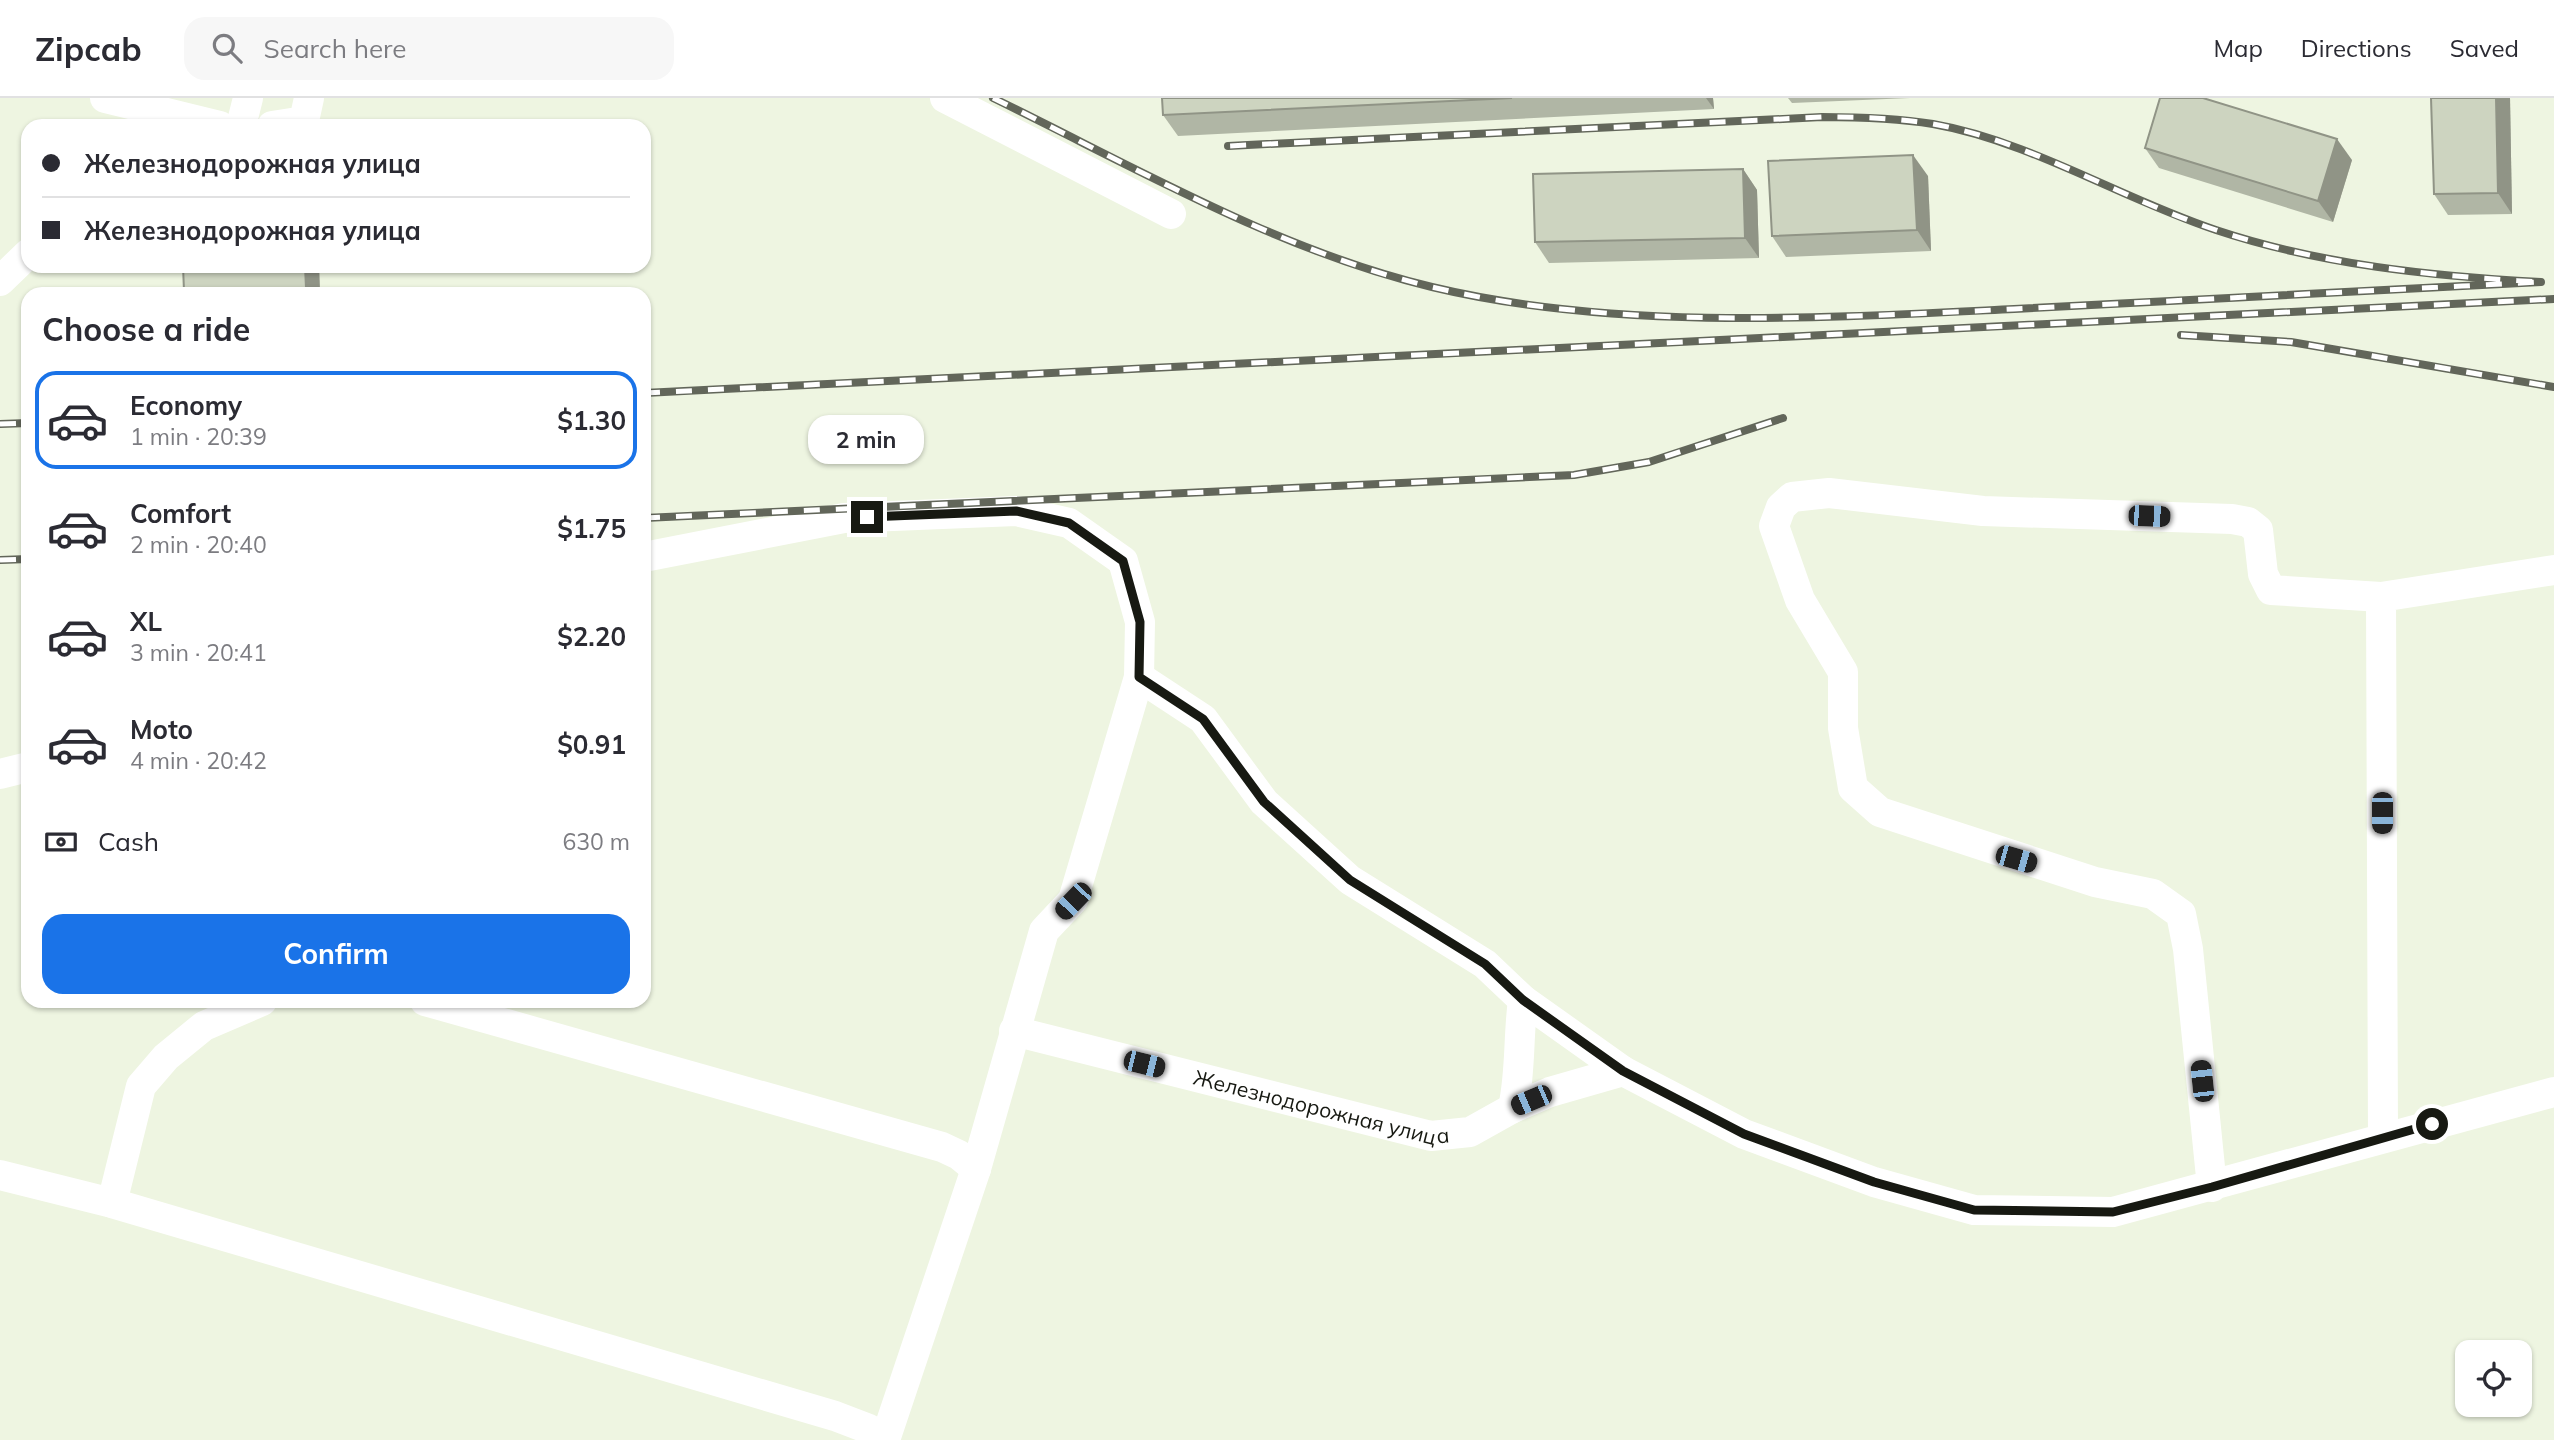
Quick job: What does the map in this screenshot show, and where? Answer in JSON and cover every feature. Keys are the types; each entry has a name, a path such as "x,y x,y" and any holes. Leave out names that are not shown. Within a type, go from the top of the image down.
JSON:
{"street":[{"path":"106,98 138,117 156,119"},
{"path":"243,119 248,98"},
{"path":"304,119 309,98"},
{"path":"945,98 1171,214"},
{"path":"0,281 21,261"},
{"path":"2212,1187 2188,949 2181,914 2153,894 2095,882 1880,812 1853,788 1843,728 1843,673 1800,600 1774,526 1782,507 1793,497 1829,493 1983,511 2232,519 2248,522 2258,530 2263,574 2271,590 2381,597 2554,570"},
{"path":"651,555 844,518 1016,511 1069,523 1123,561 1140,622 1139,677 1073,901 1044,931 976,1169 885,1440"},
{"path":"2381,597 2383,1136"},
{"path":"1139,677 1203,719 1264,802 1350,880 1485,964 1523,1000 1623,1071 1744,1134 1874,1182 1974,1210 2113,1212 2212,1187 2383,1136 2554,1092"},
{"path":"0,774 21,769"},
{"path":"1513,1108 1519,1080 1519,1032 1523,1000"},
{"path":"112,1203 141,1086 166,1057 204,1026 246,1008"},
{"path":"449,1008 830,1118 932,1144 959,1155 976,1169"},
{"name":"Железнодорожная улица","path":"1014,1031 1430,1136 1470,1132 1513,1108 1550,1092 1623,1071"},
{"path":"0,1175 112,1203 835,1416 869,1429 877,1440"}],"building":[{"path":"1162,98 1512,98 1163,115"},
{"path":"2160,98 2203,98 2337,139 2318,201 2145,148"},
{"path":"2431,98 2496,98 2498,193 2434,194"},
{"path":"1913,155 1917,230 1772,236 1768,161"},
{"path":"1743,169 1745,238 1535,242 1533,174"},
{"path":"183,273 305,273 306,287 184,287"}],"railway":[{"path":"993,98 1153,178 1318,252 1432,287 1502,301 1574,310 1722,318 1870,316 2541,282 2377,267 2256,242 2181,217 2005,143 1969,132 1905,120 1822,117 1228,146"},
{"path":"651,393 2554,299"},
{"path":"2181,335 2291,342 2554,387"},
{"path":"651,518 1574,475 1649,462 1783,418"},
{"path":"0,424 21,423"},
{"path":"0,560 21,559"}],"route":[{"path":"867,517 1016,511 1069,523 1123,561 1140,622 1139,677 1203,719 1264,802 1315,849 1350,880 1485,964 1523,1000 1623,1071 1744,1134 1874,1182 1974,1210 2113,1212 2212,1187 2432,1124"}]}
